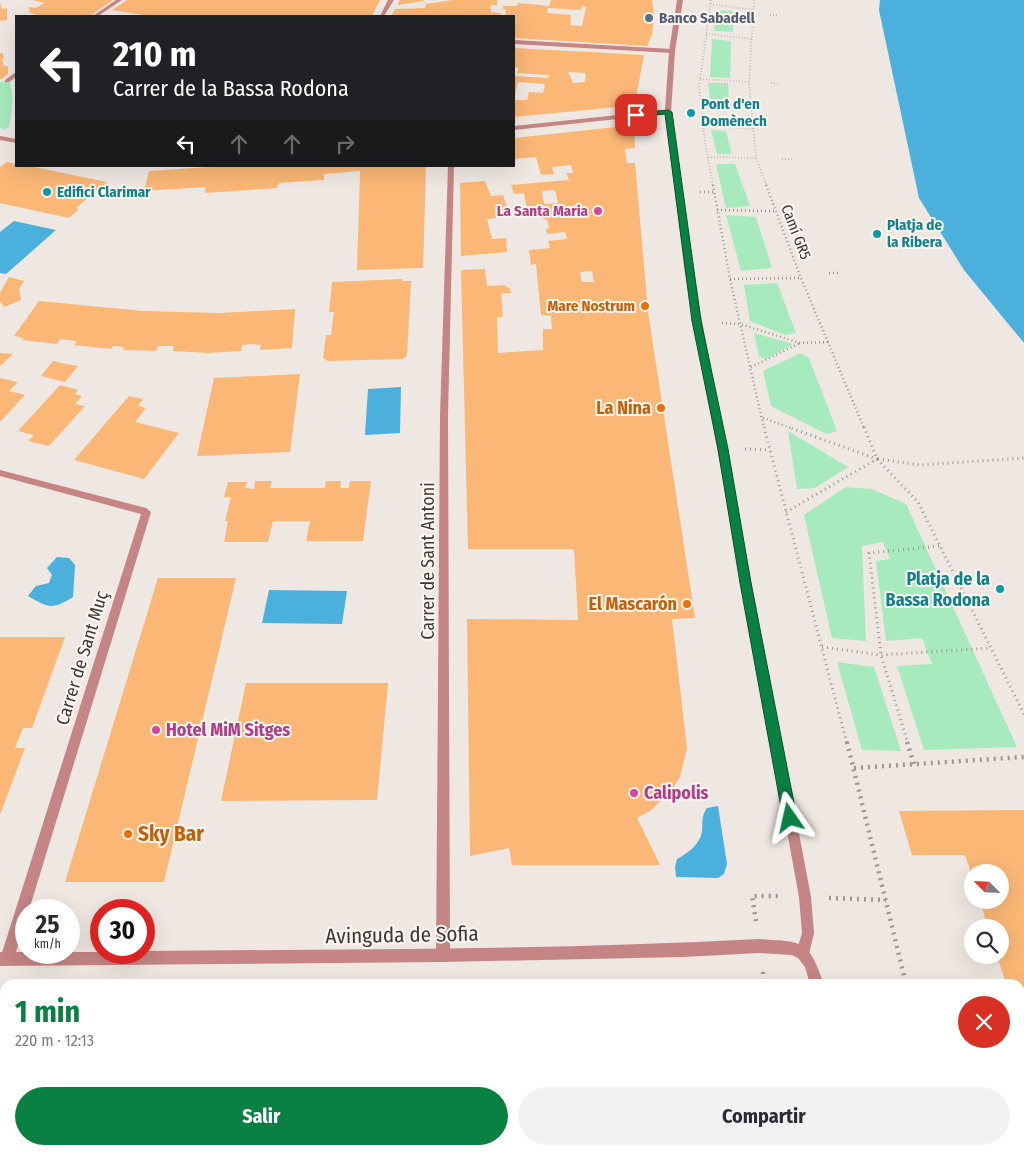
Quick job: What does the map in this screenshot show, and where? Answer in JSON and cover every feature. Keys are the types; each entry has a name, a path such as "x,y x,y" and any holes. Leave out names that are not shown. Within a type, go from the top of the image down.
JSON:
{"street":[{"path":"97,15 119,0"},
{"path":"383,15 391,0"},
{"path":"680,0 672,51 668,112 696,321 723,449 746,583 805,896 808,933 802,953 810,963 815,979"},
{"path":"97,15 105,15"},
{"path":"515,42 672,51"},
{"path":"7,81 15,75"},
{"path":"515,128 668,112"},
{"path":"0,138 15,141"},
{"name":"Carrer de Sant Antoni","path":"443,955 444,416 451,167"},
{"name":"Carrer de Sant Muç","path":"0,473 146,512 4,959"},
{"name":"Avinguda de Sofia","path":"4,959 443,955 683,950 759,946 793,948 802,953"}],"path":[{"path":"711,0 700,79 700,101 702,125 730,279 786,512 854,768 905,979"},
{"name":"Camí GR5","path":"754,0 749,82 756,158 801,278 877,459"},
{"path":"710,4 754,10"},
{"path":"770,15 779,16"},
{"path":"706,34 752,39"},
{"path":"700,79 749,82"},
{"path":"771,83 780,84"},
{"path":"700,101 751,107"},
{"path":"702,125 753,129"},
{"path":"708,157 756,158"},
{"path":"782,159 792,159"},
{"path":"717,210 776,211"},
{"path":"829,273 840,272"},
{"path":"730,279 801,278"},
{"path":"716,322 740,324 800,343 828,342"},
{"path":"751,367 800,343"},
{"path":"763,418 877,459 921,465 1024,458"},
{"path":"786,512 877,459"},
{"path":"877,459 918,502 1024,714"},
{"path":"914,764 881,655 869,553 940,546"},
{"path":"822,646 881,655 991,648"},
{"path":"854,768 1024,758"}],"green space":[{"path":"716,10 733,11 733,32 714,31"},
{"path":"712,39 731,41 730,78 710,77"},
{"path":"7,81 10,83 12,105 9,127 4,130 0,128 0,82"},
{"path":"708,83 728,83 729,101 710,99"},
{"path":"711,130 726,131 732,154 717,154"},
{"path":"716,164 735,164 750,206 726,208"},
{"path":"726,215 756,217 772,268 741,271"},
{"path":"777,283 796,333 785,335 750,321 744,285"},
{"path":"754,333 793,344 766,359 759,356"},
{"path":"801,353 809,358 837,431 827,434 771,406 763,371"},
{"path":"788,431 848,467 815,488 797,489"},
{"path":"846,487 872,489 906,504 1017,747 924,750 897,666 932,664 922,638 886,641 876,561 890,559 883,542 862,546 866,641 832,638 804,515"},
{"path":"837,662 874,667 901,751 862,750"}],"water":[{"path":"880,0 1024,0 1024,343 964,270 919,198 879,10"},
{"path":"14,221 56,230 6,274 0,273 0,232"},
{"path":"401,387 400,433 365,435 368,389"},
{"path":"57,557 69,558 75,565 73,597 55,606 50,606 28,596 36,586 49,583 52,575 47,568"},
{"path":"269,590 347,591 342,624 262,623"},
{"path":"718,806 727,864 724,874 718,878 676,877 675,867 677,859 699,841 705,811 707,808"}],"building":[{"path":"33,0 113,0 91,15 38,15 30,13 29,7 36,8 44,3"},
{"path":"127,0 380,0 372,15 144,15 112,10"},
{"path":"400,0 423,0 424,1 397,5"},
{"path":"453,0 497,0 497,5 491,5 490,9 491,12 501,13 500,15 392,15 395,9 425,8 426,4"},
{"path":"551,0 652,0 654,15 652,35 647,46 515,38 515,15 505,15 506,10 503,9 503,6 517,6 518,3 549,6","holes":["582,6 586,7 582,26 570,25 571,15 547,13 548,8 581,10"]},
{"path":"0,3 2,9 7,8 7,20 0,21"},
{"path":"515,48 644,55 635,102 627,106 515,117 515,100 527,100 529,92 543,93 545,84 518,82 515,96 515,76 548,78 549,75 517,73 519,68 515,67","holes":["568,72 586,73 585,82 573,83"]},
{"path":"0,53 3,53 4,66 8,66 8,74 0,80"},
{"path":"625,126 634,129 635,148 625,149 627,163 635,163 648,312 695,618 672,619 687,748 680,777 672,790 650,811 637,818 660,865 512,865 509,848 470,856 467,619 578,620 574,549 468,549 461,270 485,269 487,286 505,285 510,288 511,293 501,293 503,317 497,317 498,353 543,350 543,329 552,329 551,316 541,315 536,264 531,265 529,250 550,248 548,241 567,239 565,232 547,234 546,229 549,229 547,219 543,219 542,214 528,215 524,193 514,194 511,185 569,180 566,173 573,173 571,165 552,167 554,174 541,175 536,157 515,159 515,138","holes":["555,190 558,203 544,204 542,191","592,271 594,282 582,282 580,272"]},
{"name":"Edifici Clarimar","path":"7,162 15,164 15,167 34,167 107,182 76,208 79,209 69,218 0,203 0,167"},
{"path":"210,167 426,167 423,268 357,270 360,171 324,174 324,180 279,183 277,188 205,193 206,187 144,191 149,171"},
{"path":"485,181 491,196 503,195 510,217 487,219 492,239 506,238 507,252 461,256 460,183"},
{"path":"9,277 24,281 19,289 21,300 4,307 0,301 0,293"},
{"path":"402,279 402,281 411,281 407,356 403,359 328,361 323,358 326,335 331,335 334,312 329,312 332,282"},
{"path":"39,301 143,311 219,313 295,309 292,348 260,350 261,345 252,344 242,345 241,351 208,353 173,351 174,346 158,346 156,351 123,350 124,347 113,346 111,349 74,345 77,341 60,339 57,344 22,340 24,338 14,336"},
{"path":"0,353 13,354 0,366"},
{"path":"53,361 78,366 65,382 41,376"},
{"path":"300,374 290,452 197,456 214,378"},
{"path":"0,378 18,382 9,391 25,395 0,422"},
{"path":"60,385 78,390 75,394 82,396 75,404 85,406 49,446 28,441 34,435 18,431"},
{"path":"129,396 143,399 138,406 146,408 135,422 179,433 144,479 74,460"},
{"path":"255,481 272,481 270,488 325,488 326,481 341,481 340,488 349,488 350,481 371,481 363,541 306,541 310,521 273,521 268,542 224,542 228,521 225,521 231,497 224,497 228,482 247,482 245,488 254,489"},
{"name":"Hotel MiM Sitges","path":"158,578 236,578 164,882 65,882"},
{"path":"0,637 65,637 32,728 23,728 15,748 25,748 0,815"},
{"path":"246,683 388,683 377,800 221,801"},
{"path":"1024,810 1024,979 1004,979 1000,964 1009,964 1009,919 985,919 983,909 1009,909 1009,864 968,864 965,855 912,855 899,811"}],"place":[{"name":"Banco Sabadell","path":"649,18"},
{"name":"Pont d'en Domènech","path":"691,113"},
{"name":"Edifici Clarimar","path":"47,192"},
{"name":"La Santa Maria","path":"598,211"},
{"name":"Platja de la Ribera","path":"877,234"},
{"name":"Mare Nostrum","path":"645,306"},
{"name":"La Nina","path":"661,408"},
{"name":"Platja de la Bassa Rodona","path":"1000,589"},
{"name":"El Mascarón","path":"687,604"},
{"name":"Hotel MiM Sitges","path":"156,730"},
{"name":"Calipolis","path":"634,793"},
{"name":"Sky Bar","path":"128,834"}],"route":[{"path":"636,115 668,112 696,321 723,449 790,818"}]}
